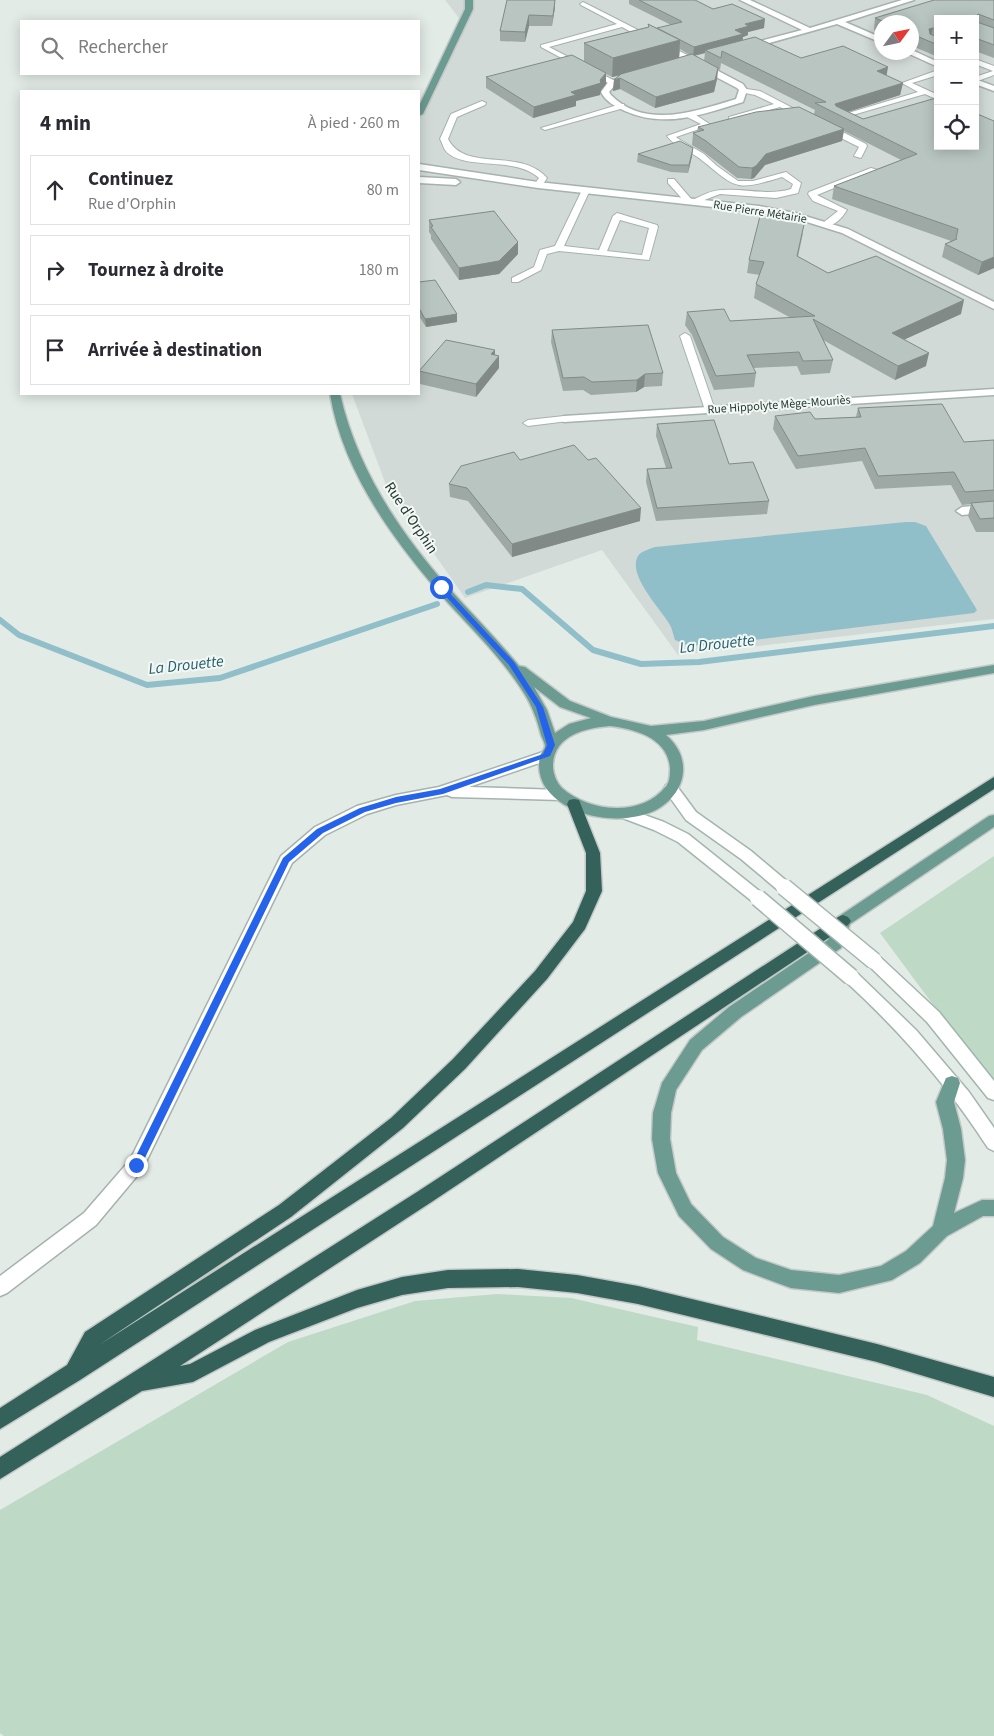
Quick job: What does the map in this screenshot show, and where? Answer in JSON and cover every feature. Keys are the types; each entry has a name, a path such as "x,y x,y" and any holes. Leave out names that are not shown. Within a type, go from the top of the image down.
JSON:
{"highway":[{"path":"0,1419 994,782"},
{"path":"71,1375 92,1338 285,1211 397,1123 459,1064 540,975 580,925 594,890 593,853 567,799"},
{"path":"0,1469 138,1383 621,1068 843,920"},
{"path":"138,1383 192,1373 262,1336 357,1299 402,1286 448,1279 518,1278 577,1284 638,1295 886,1355 994,1387"}],"main road":[{"path":"420,112 469,9 469,0"},
{"path":"461,8 462,22"},
{"path":"420,98 436,77"},
{"name":"Rue d'Orphin","path":"335,395 350,444 373,492 404,540 441,587 511,664 539,707 548,751"},
{"name":"Rue d'Orphin","path":"511,664 566,704 610,721"},
{"path":"651,731 699,728 789,706 994,669"},
{"path":"610,721 632,724 651,731 665,742 674,754 678,768 676,779 671,789 659,801 644,809 625,813 598,812 567,799 551,785 546,774 548,751 569,730 588,723 610,721"},
{"path":"994,820 843,920 835,944 735,1012 696,1046 668,1088 664,1105 661,1139 667,1173 685,1210 716,1243 750,1264 791,1279 839,1284 885,1274 913,1257 941,1230 982,1208 994,1208"},
{"path":"941,1230 954,1178 956,1160 952,1129 945,1102 952,1083"}],"street":[{"path":"744,0 808,30"},
{"path":"738,50 910,0"},
{"path":"838,22 874,38"},
{"path":"919,56 934,63"},
{"path":"683,64 701,59"},
{"path":"644,74 612,83 605,92 607,98 636,115 678,118 740,100 743,90 740,86 692,61"},
{"path":"979,82 994,89"},
{"name":"Rue Pierre Métairie","path":"420,167 538,185 759,209 792,215 845,231 994,306"},
{"name":"Rue Pierre Métairie","path":"420,180 538,185"},
{"name":"Rue Pierre Métairie","path":"420,184 444,182"},
{"name":"Rue Hippolyte Mège-Mouriès","path":"564,419 994,392"},
{"path":"962,511 994,508"},
{"path":"0,1287 90,1219 136,1165 286,860 320,831 362,810 396,800 440,792 548,751"},
{"path":"671,789 691,816 746,855 874,961 933,1017 994,1093"},
{"path":"440,792 567,799"},
{"path":"625,813 659,826 683,838 758,898 851,977 908,1030 967,1101 994,1143"}],"lane":[{"path":"583,4 692,61"},
{"path":"612,83 543,46 623,25"},
{"path":"979,63 994,69"},
{"path":"934,73 906,83 934,96"},
{"path":"979,79 994,73"},
{"path":"743,90 758,93 862,146 858,156"},
{"path":"854,124 839,117 925,92"},
{"path":"482,103 454,116 444,139 447,147 462,157 528,166 543,178 538,185"},
{"path":"724,121 781,104"},
{"path":"545,128 621,106"},
{"path":"671,181 691,202 719,192 768,197 783,196 796,191 797,183 783,174 753,183 736,184 701,156 674,140 671,136 708,125 690,115"},
{"path":"827,224 839,216 843,210 816,199 812,194 874,170"},
{"path":"559,248 586,190"},
{"path":"515,280 538,268 543,252 559,248 602,253 646,258 654,227 617,216 602,253"},
{"path":"685,336 710,410"},
{"path":"528,424 564,419"}],"shaded area":[{"path":"445,0 994,0 994,619 678,655 602,550 465,598 386,485 352,395 420,395 420,112 462,22"}],"green space":[{"path":"994,856 994,1087 880,933"},
{"path":"497,1294 571,1298 698,1327 697,1340 927,1395 994,1426 994,1736 4,1736 0,1733 0,1510 288,1342 415,1301"}],"water":[{"path":"915,522 926,526 977,610 974,613 730,643 689,646 675,640 669,624 646,591 637,572 636,564 639,554 655,547"}],"building":[{"path":"507,0 555,0 553,16 529,15 525,32 500,31"},
{"path":"639,0 695,0 713,9 732,4 765,19 745,24 749,26 735,30 743,34 694,47 657,28 681,21"},
{"path":"934,0 994,0 994,20 978,14 934,15 934,28 929,29 930,34 934,36 934,43 919,37 919,15 885,15"},
{"path":"979,23 994,28 994,45 979,39"},
{"path":"648,24 680,40 613,58 584,43 649,27"},
{"path":"755,37 801,58 843,46 888,67 877,71 903,83 835,104 836,106 863,119 934,99 934,150 979,150 979,115 994,121 994,257 982,262 945,244 957,239 958,229 834,186 917,154 815,103 826,102 722,51 721,58 705,50"},
{"path":"692,54 718,68 715,80 656,97 620,78 614,80 621,74"},
{"path":"572,55 606,73 600,80 601,83 571,92 576,95 534,107 486,77"},
{"path":"799,107 844,129 766,154 752,168 739,167 693,133 704,130 698,127 756,112"},
{"path":"680,141 693,148 689,165 671,165 638,154"},
{"path":"494,211 518,242 499,261 459,268 431,227 433,226 429,220"},
{"path":"760,216 805,220 797,256 828,273 876,256 964,300 892,333 929,353 898,366 813,319 833,360 803,361 799,352 747,355 756,373 716,376 687,312 724,309 730,321 815,316 756,284 764,262 749,260"},
{"path":"435,280 457,314 425,319 420,310 420,282"},
{"path":"648,325 663,373 645,374 637,380 592,382 584,377 563,378 552,330"},
{"path":"446,340 495,350 491,354 499,356 476,384 420,370"},
{"path":"942,404 964,442 994,440 994,490 965,492 954,472 878,476 865,448 798,456 775,416 810,412 815,419 861,417 858,408"},
{"path":"714,420 729,464 753,462 769,501 657,508 647,469 672,468 657,424"},
{"path":"574,445 588,460 596,458 641,508 512,544 467,488 449,484 461,466 514,452 520,460"},
{"path":"994,501 994,518 980,519 971,503"}],"waterway":[{"name":"La Drouette","path":"468,592 486,585 522,589 593,650 641,664 699,662 994,626"},
{"name":"La Drouette","path":"0,620 19,635 147,685 220,678 437,604"}],"route":[{"path":"136,1165 286,860 320,831 362,810 396,800 440,792 546,756 551,745 539,707 511,664 441,587"}]}
